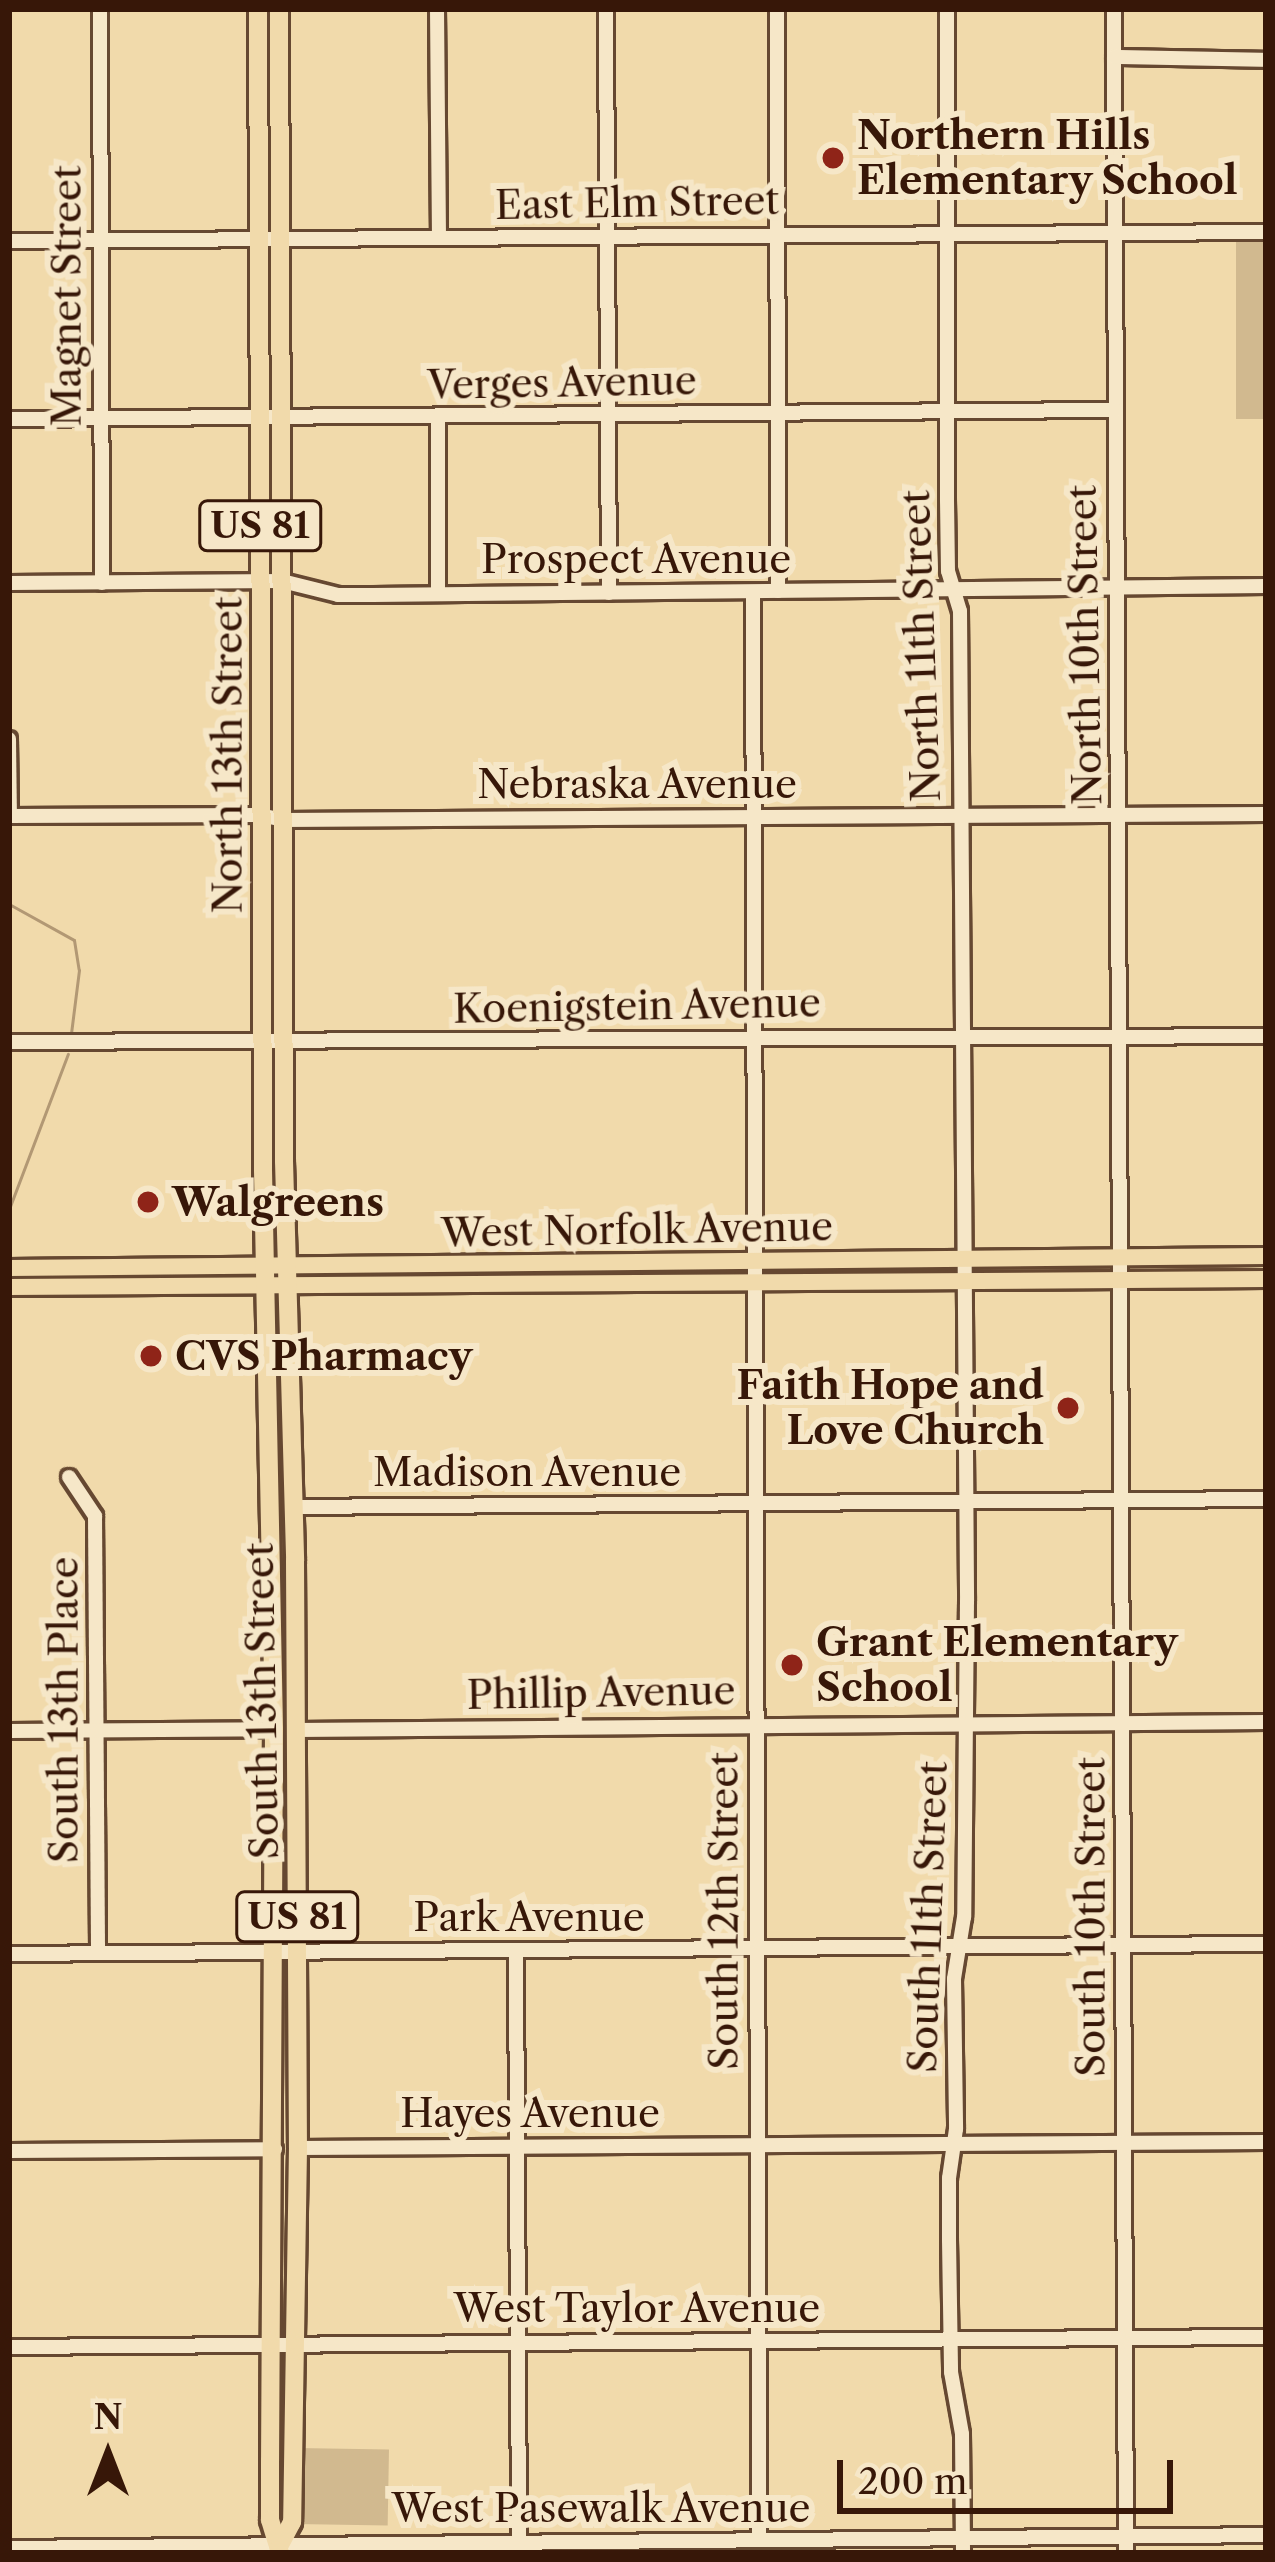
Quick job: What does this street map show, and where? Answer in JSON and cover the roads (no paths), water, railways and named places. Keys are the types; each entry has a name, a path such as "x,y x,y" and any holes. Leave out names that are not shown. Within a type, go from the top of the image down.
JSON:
{"highway":[{"name":"North 13th Street","path":"258,9 281,419 286,1276"},
{"name":"North 13th Street","path":"265,1276 260,418 279,9"},
{"name":"South 13th Street","path":"265,1276 275,1951 270,2520 280,2549"},
{"name":"South 13th Street","path":"280,2549 292,2522 298,2147 296,1730 286,1276"}],"main road":[{"name":"West Norfolk Avenue","path":"286,1276 755,1261 1266,1256"},
{"name":"West Norfolk Avenue","path":"9,1268 755,1282 1266,1279"},
{"name":"West Norfolk Avenue","path":"9,1287 265,1276"}],"street":[{"name":"Magnet Street","path":"100,9 102,584"},
{"path":"437,9 439,238"},
{"path":"606,9 609,593"},
{"path":"777,9 778,591"},
{"name":"North 11th Street","path":"947,9 948,571 955,590 965,1280"},
{"name":"North 10th Street","path":"1114,9 1124,1280"},
{"path":"1114,57 1266,59"},
{"name":"East Elm Street","path":"9,241 1266,232"},
{"name":"Verges Avenue","path":"9,419 1116,410"},
{"path":"438,417 438,594"},
{"name":"Prospect Avenue","path":"9,583 260,580 338,595 1266,586"},
{"name":"South 12th Street","path":"753,592 759,2540"},
{"path":"9,739 9,816"},
{"name":"Nebraska Avenue","path":"9,816 260,814 283,820 1266,814"},
{"name":"Koenigstein Avenue","path":"9,1042 1266,1036"},
{"name":"South 11th Street","path":"963,2545 962,2434 950,2339 949,2178 955,2144 954,1979 960,1946 965,1724 965,1280"},
{"name":"South 10th Street","path":"1124,1280 1126,2553"},
{"name":"South 13th Place","path":"69,1477 95,1516 98,1952"},
{"name":"Madison Avenue","path":"292,1507 1266,1499"},
{"name":"Phillip Avenue","path":"296,1730 1266,1722"},
{"path":"9,1731 274,1729"},
{"name":"Park Avenue","path":"9,1954 1266,1944"},
{"path":"516,1950 519,2546"},
{"name":"Hayes Avenue","path":"298,2147 1266,2142"},
{"path":"9,2151 275,2150"},
{"name":"West Taylor Avenue","path":"9,2348 1266,2337"},
{"name":"West Pasewalk Avenue","path":"9,2548 280,2549 759,2540 843,2546 963,2545 1266,2534"}],"waterway":[{"path":"9,904 74,940 79,970 71,1033"},
{"path":"9,1209 68,1054"}],"place":[{"name":"Northern Hills Elementary School","path":"833,158"},
{"name":"Walgreens","path":"148,1202"},
{"name":"CVS Pharmacy","path":"151,1356"},
{"name":"Faith Hope and Love Church","path":"1068,1408"},
{"name":"Grant Elementary School","path":"792,1665"}]}
